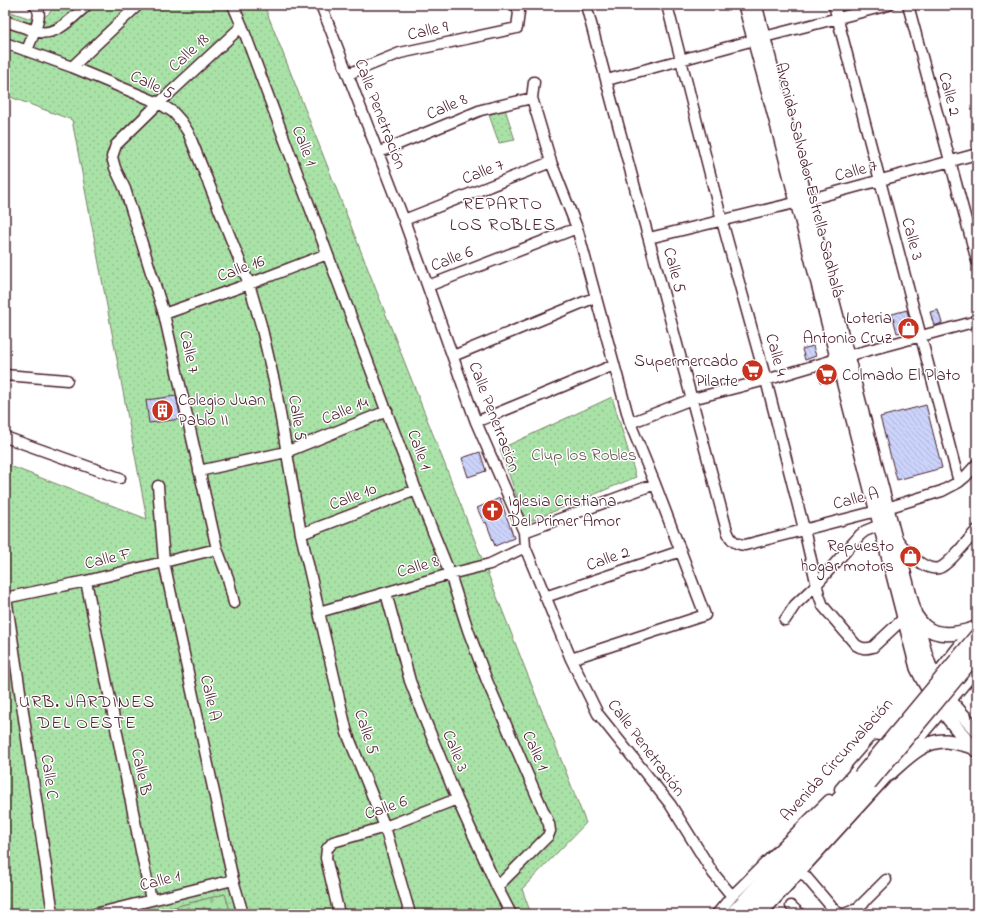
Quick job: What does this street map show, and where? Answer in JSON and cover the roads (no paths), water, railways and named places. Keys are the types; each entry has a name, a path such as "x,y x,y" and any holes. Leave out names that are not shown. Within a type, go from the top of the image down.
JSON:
{"main road":[{"name":"Avenida Salvador Estrella Sadhalá","path":"745,5 759,39 882,510 895,536 910,617 917,668 930,682 946,706"},
{"name":"Avenida Salvador Estrella Sadhalá","path":"755,5 759,39"},
{"name":"Avenida Salvador Estrella Sadhalá","path":"882,510 880,525 910,617"},
{"path":"910,617 933,631 944,634 960,633 976,629"},
{"name":"Avenida Circunvalación","path":"732,914 864,780 976,629"},
{"name":"Avenida Circunvalación","path":"749,914 864,780 977,654"},
{"path":"946,706 977,731"},
{"path":"946,706 975,749"},
{"path":"889,774 912,754 923,747 934,743 945,741 975,749"}],"street":[{"path":"27,50 39,18 39,11 34,5"},
{"path":"5,21 42,34 55,31 87,5"},
{"path":"72,66 138,5"},
{"name":"Calle 1","path":"233,5 416,490 450,574 487,682 550,824 548,836 497,887"},
{"name":"Calle Penetración","path":"321,5 404,220 476,422 524,532 525,547 571,659 598,714 670,804 713,873 732,896"},
{"name":"Calle 9","path":"348,74 400,53 517,28 519,12 516,5"},
{"name":"Calle 5","path":"586,5 728,535 733,542"},
{"name":"Calle 4","path":"667,5 722,221 766,380 804,529 816,585 823,606 861,649 872,647 910,617"},
{"name":"Calle 3","path":"834,5 922,336 959,482"},
{"path":"606,80 889,5"},
{"name":"Calle 2","path":"908,5 977,261"},
{"name":"Calle 18","path":"112,157 116,146 159,103 242,26"},
{"name":"Calle 5","path":"5,43 72,66 159,103 173,112 188,132 249,284 261,325 276,390 301,534 347,733 385,827 410,914"},
{"path":"534,82 532,98 551,162 576,228 630,423 656,484 705,615 571,659"},
{"name":"Calle 8","path":"377,153 480,110 532,98"},
{"name":"Calle 7","path":"649,238 880,182 950,160 977,154"},
{"name":"Calle 7","path":"112,157 114,168 125,189 164,314 217,549 228,578 234,603"},
{"name":"Calle 7","path":"404,220 551,162"},
{"name":"Calle 6","path":"428,286 576,228"},
{"name":"Calle 16","path":"164,314 249,284 327,254"},
{"path":"453,356 596,297"},
{"path":"630,423 692,399 766,380 842,357 977,321"},
{"path":"476,422 614,365"},
{"path":"5,375 67,380"},
{"name":"Calle 14","path":"199,471 286,452 387,411"},
{"path":"5,437 120,478"},
{"name":"Calle A","path":"733,542 745,545 882,510 942,491 959,482 977,464"},
{"path":"524,532 656,484"},
{"name":"Calle A","path":"158,486 164,562 233,880 243,914"},
{"name":"Calle 10","path":"301,534 416,490"},
{"path":"784,620 794,605 816,585 860,535 865,531 880,525"},
{"path":"895,536 907,552 919,561 931,568 940,568 946,564 977,530"},
{"name":"Calle 8","path":"319,612 490,564 525,547"},
{"name":"Calle F","path":"6,598 86,581 217,549"},
{"name":"Calle 2","path":"545,597 681,551"},
{"name":"Calle B","path":"86,581 151,900"},
{"name":"Calle 3","path":"386,593 410,681 457,799 511,914"},
{"name":"Calle C","path":"6,598 53,914"},
{"name":"Avenida Circunvalación","path":"717,914 732,896 834,796 976,629"},
{"path":"762,914 889,774 977,668"},
{"name":"Calle 6","path":"339,914 326,858 327,849 333,842 385,827 457,799"},
{"path":"801,871 838,913 857,909 886,880"},
{"name":"Calle 1","path":"95,914 233,880"},
{"path":"791,906 800,914"}],"place":[{"name":"Loteria Antonio Cruz","path":"908,328"},
{"name":"Supermercado Pilarte","path":"753,371"},
{"name":"Colmado El Plato","path":"827,375"},
{"name":"Colegio Juan Pablo II","path":"163,410"},
{"name":"Iglesia Cristiana Del Primer Amor","path":"492,511"},
{"name":"Repuesto hogar motors","path":"910,556"}],"district":[{"name":"REPARTO LOS ROBLES","path":"503,215"},
{"name":"URB. JARDINES DEL OESTE","path":"87,713"}],"park label":[{"name":"Clup los Robles","path":"584,455"}]}
